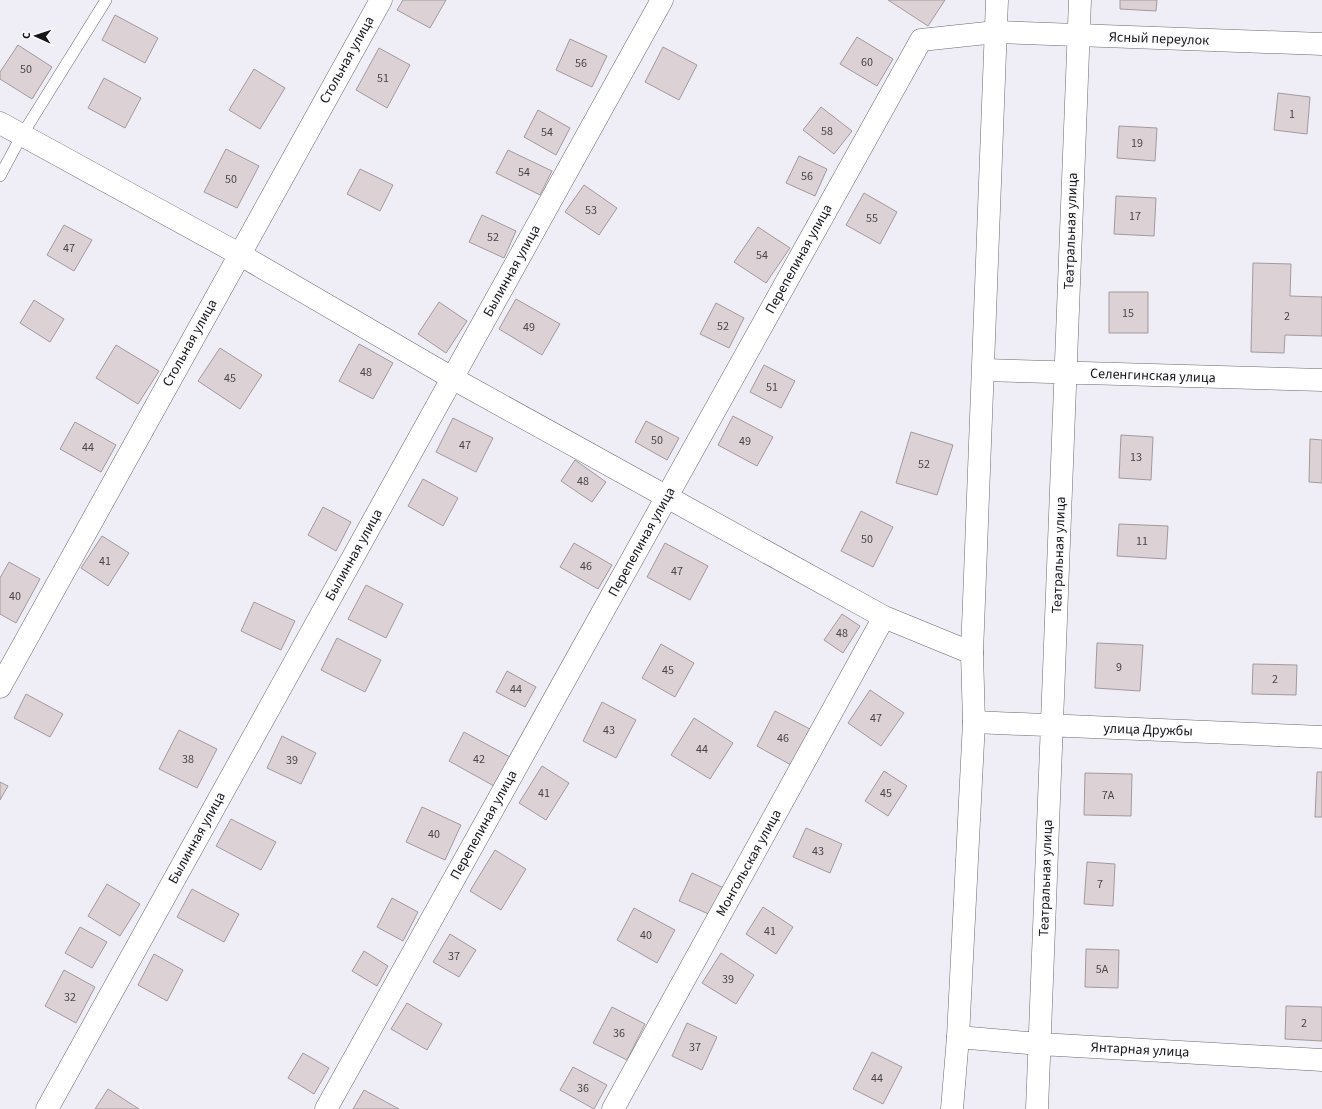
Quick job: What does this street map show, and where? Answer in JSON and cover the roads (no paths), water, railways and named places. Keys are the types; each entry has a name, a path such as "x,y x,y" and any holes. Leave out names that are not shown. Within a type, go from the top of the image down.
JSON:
{"street":[{"name":"Стольная улица","path":"0,687 381,0"},
{"name":"Былинная улица","path":"47,1109 662,0"},
{"path":"952,1109 958,1037 974,722 972,653 997,0"},
{"name":"Театральная улица","path":"1037,1109 1080,0"},
{"name":"Ясный переулок","path":"996,32 1322,44"},
{"name":"Перепелиная улица","path":"326,1109 921,40 996,32"},
{"path":"0,123 239,254 452,378 884,617 972,653"},
{"name":"Селенгинская улица","path":"984,370 1066,374 1322,380"},
{"name":"Монгольская улица","path":"613,1109 884,617"},
{"name":"улица Дружбы","path":"974,722 1322,737"},
{"name":"Янтарная улица","path":"958,1037 1040,1044 1322,1060"}],"lane":[{"path":"0,176 22,135 106,0"}]}
